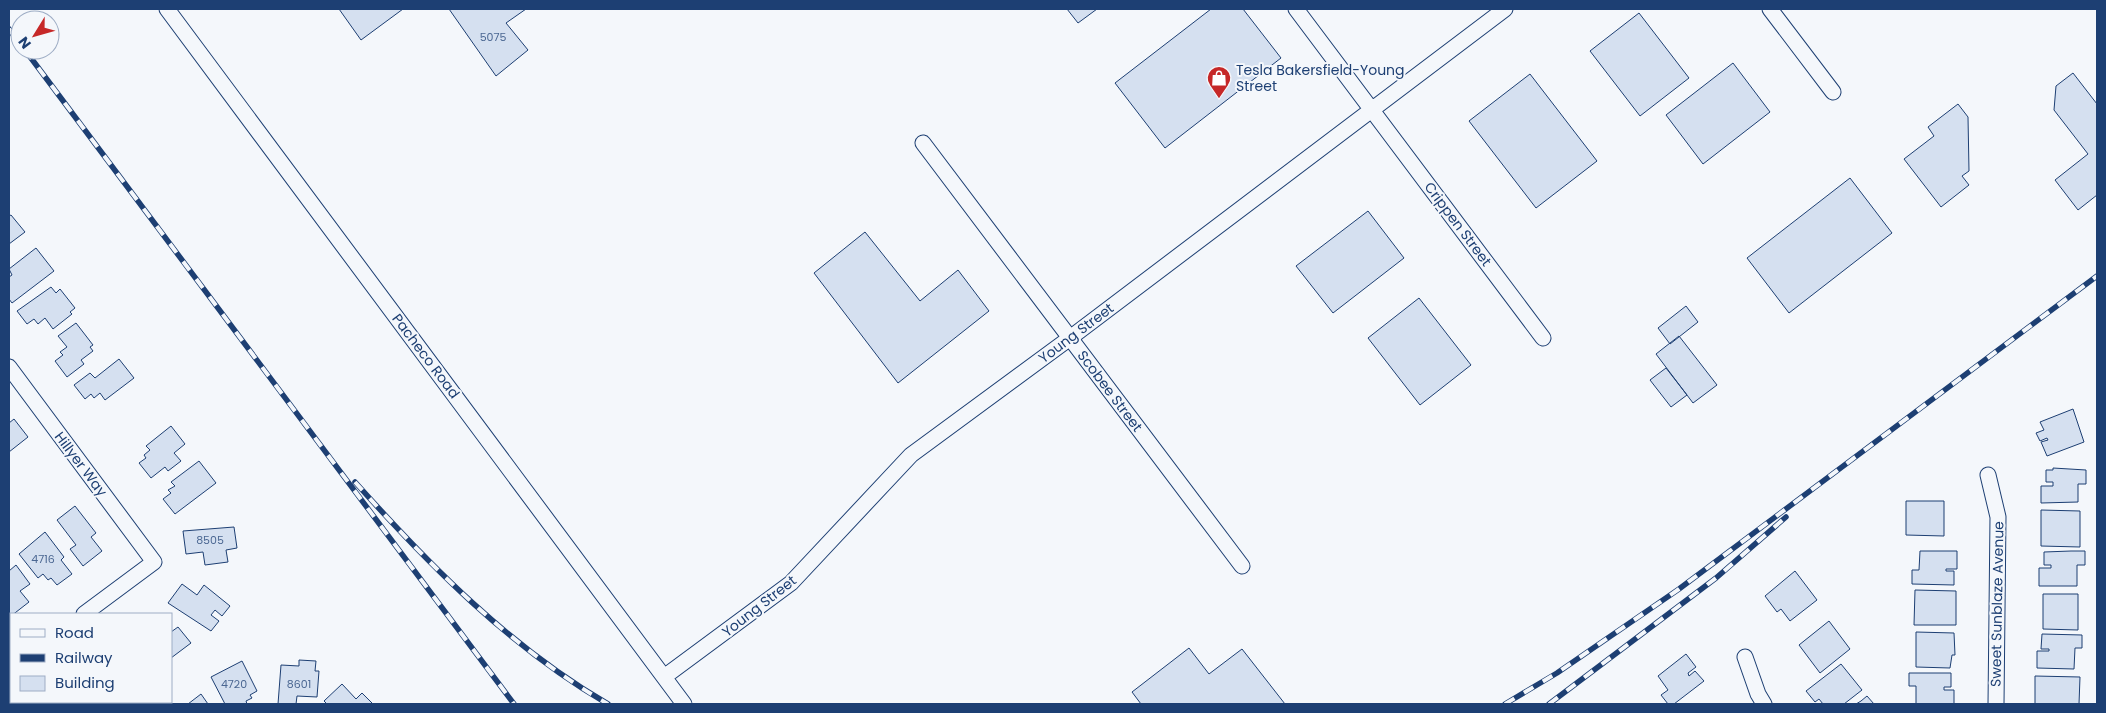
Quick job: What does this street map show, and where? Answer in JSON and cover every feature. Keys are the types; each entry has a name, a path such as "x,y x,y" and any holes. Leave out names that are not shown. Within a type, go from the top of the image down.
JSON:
{"street":[{"name":"Pacheco Road","path":"167,9 684,704"},
{"name":"Crippen Street","path":"1296,9 1543,338"},
{"name":"Young Street","path":"664,677 791,583 911,455 1070,338 1505,9"},
{"path":"1770,9 1833,92"},
{"name":"Scobee Street","path":"923,143 1242,566"},
{"name":"Hillyer Way","path":"9,367 154,562 85,613"},
{"name":"Sweet Sunblaze Avenue","path":"1988,475 1998,516 1996,704"},
{"path":"1745,657 1758,694 1764,704"}],"building":[{"path":"339,9 403,9 361,40"},
{"path":"449,9 526,9 506,23 528,50 496,76"},
{"path":"1067,9 1097,9 1078,23"},
{"path":"1211,9 1243,9 1281,58 1165,148 1115,83"},
{"path":"1639,13 1689,78 1640,116 1590,51"},
{"path":"1733,63 1770,112 1703,164 1666,115"},
{"path":"2073,73 2097,104 2097,195 2078,210 2055,180 2088,154 2054,110 2056,86"},
{"path":"1530,74 1597,161 1536,208 1469,121"},
{"path":"1958,104 1968,117 1969,171 1962,176 1969,185 1941,207 1904,159 1934,136 1928,127"},
{"path":"1850,178 1892,233 1789,313 1747,258"},
{"path":"1368,211 1404,258 1333,313 1296,266"},
{"path":"11,215 25,232 9,244 9,216"},
{"path":"865,232 920,301 958,270 989,311 898,383 814,273"},
{"path":"36,248 54,271 12,303 9,299 9,277 12,275 9,269"},
{"path":"51,287 56,293 60,289 75,308 70,312 72,314 53,329 45,318 38,324 34,319 27,324 17,311"},
{"path":"1419,298 1471,365 1420,405 1368,338"},
{"path":"1686,306 1698,322 1670,344 1658,328"},
{"path":"76,323 93,345 90,347 93,351 81,360 84,364 67,377 55,361 63,355 60,352 67,347 58,336"},
{"path":"1679,336 1717,385 1693,403 1656,354"},
{"path":"119,359 134,378 105,400 100,393 94,398 91,394 85,399 74,385 90,373 95,378"},
{"path":"1666,368 1687,395 1671,407 1650,380"},
{"path":"2073,409 2084,442 2047,456 2041,442 2048,440 2047,438 2040,441 2036,433 2044,430 2040,422"},
{"path":"14,419 28,437 9,452 9,423"},
{"path":"171,426 185,444 174,453 181,461 168,471 165,467 151,478 139,463 146,458 144,455 150,450 146,446"},
{"path":"199,461 216,483 175,514 163,499 171,493 168,490 175,486 171,482"},
{"path":"2053,468 2086,470 2086,484 2078,484 2078,502 2041,503 2041,486 2053,486 2053,482 2046,482 2046,470 2053,470"},
{"path":"1906,501 1944,501 1944,536 1906,535"},
{"path":"75,506 96,533 91,537 102,551 83,566 70,549 76,545 57,520"},
{"path":"2041,510 2080,511 2080,547 2041,546"},
{"path":"234,527 237,548 226,550 228,562 205,565 203,552 186,554 183,531"},
{"path":"45,532 64,557 61,560 72,574 57,585 51,578 48,580 43,574 38,578 19,554"},
{"path":"1920,551 1957,551 1957,569 1946,569 1946,571 1954,571 1954,585 1912,584 1912,570 1919,570"},
{"path":"2085,551 2085,565 2077,565 2077,586 2039,586 2039,568 2051,568 2051,565 2044,565 2044,552"},
{"path":"16,565 30,584 20,591 29,602 15,613 10,614 9,612 9,571"},
{"path":"1795,571 1817,600 1790,621 1781,609 1777,612 1765,596"},
{"path":"182,584 197,595 204,585 230,606 222,616 215,610 211,615 219,621 211,631 168,603"},
{"path":"1915,590 1956,591 1956,625 1914,625"},
{"path":"2043,594 2078,594 2078,630 2043,629"},
{"path":"1829,621 1850,649 1820,673 1799,645"},
{"path":"178,627 191,643 172,657 172,631"},
{"path":"1916,632 1954,633 1955,655 1952,655 1950,668 1916,667"},
{"path":"2042,634 2082,635 2082,648 2075,648 2074,669 2037,668 2037,651 2049,651 2049,649 2041,649"},
{"path":"1189,648 1209,674 1242,649 1285,704 1141,704 1132,692"},
{"path":"1686,654 1696,667 1688,673 1689,676 1695,671 1704,681 1674,704 1668,704 1661,695 1668,690 1658,676"},
{"path":"299,660 316,661 315,671 319,671 317,697 297,696 296,704 278,704 281,665 299,666"},
{"path":"242,661 257,691 250,695 252,698 246,701 247,704 225,704 211,677"},
{"path":"1841,664 1862,690 1844,704 1823,704 1819,699 1815,702 1806,691"},
{"path":"1909,673 1951,673 1951,687 1944,687 1944,690 1954,690 1954,704 1916,704 1916,686 1909,686"},
{"path":"2035,676 2080,677 2079,704 2035,704"},
{"path":"342,684 356,699 362,693 373,704 327,704 324,701"},
{"path":"201,694 208,704 188,704"},
{"path":"1867,696 1874,704 1856,704 1861,701"},
{"path":"84,703 115,704 85,704"}],"railway":[{"path":"32,60 514,704"},
{"path":"1505,704 1557,673 1679,589 2097,276"},
{"path":"355,482 412,544 473,603 538,657 572,682 608,704"},
{"path":"1549,704 1716,578 1786,517"}],"place":[{"name":"Tesla Bakersfield-Young Street","path":"1219,99"}]}
